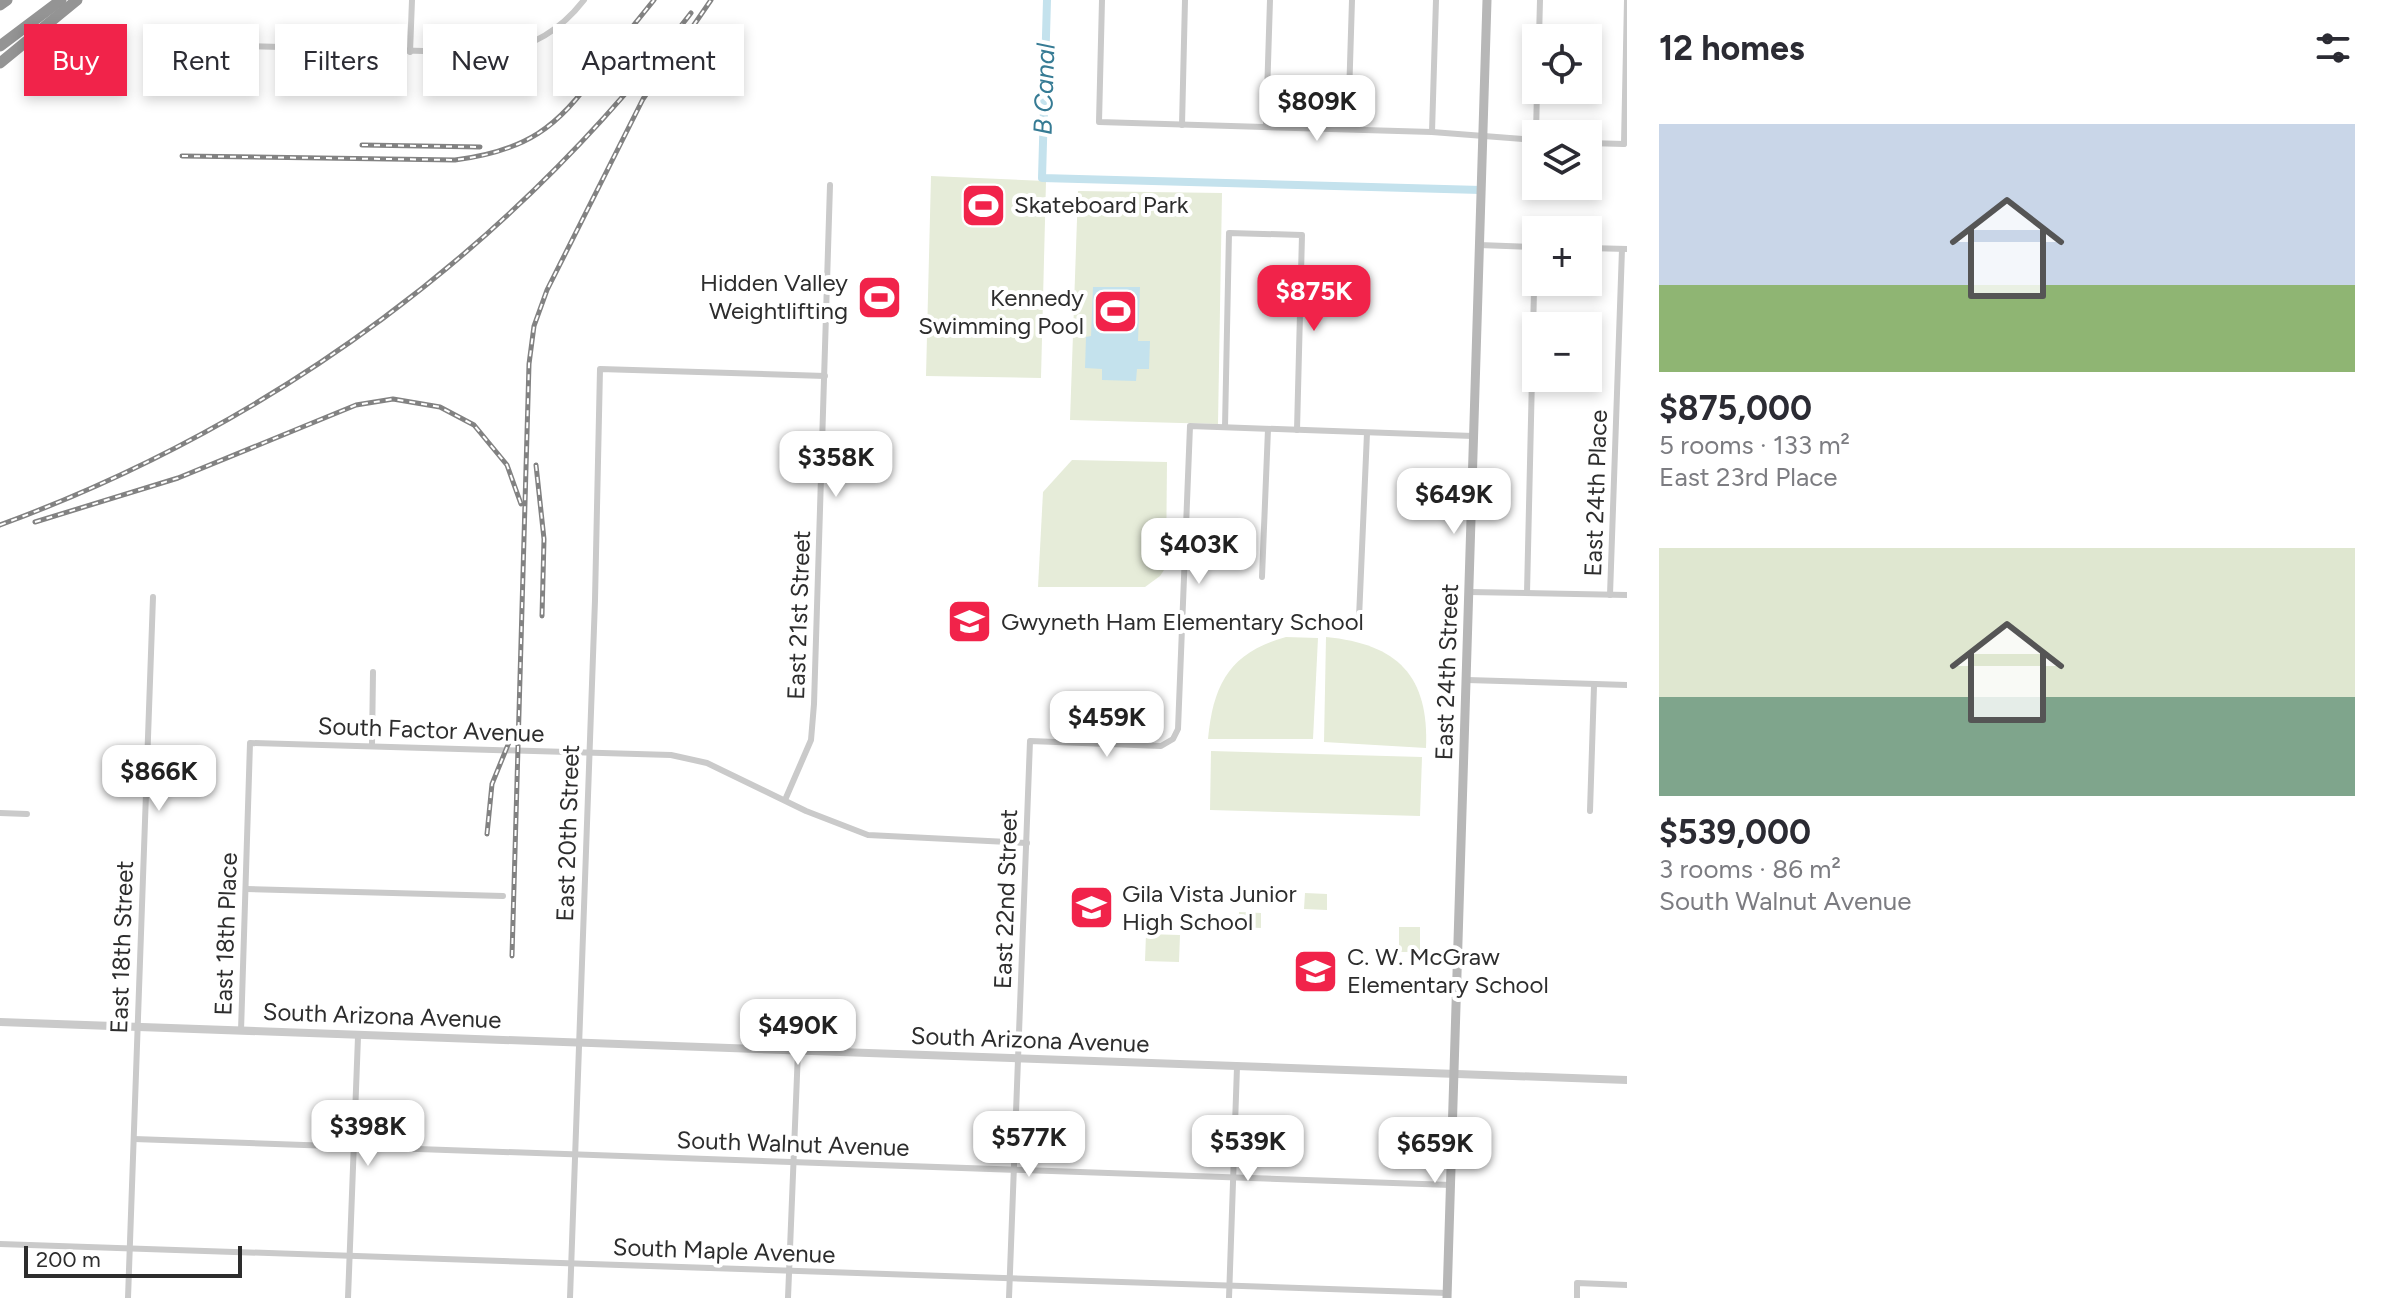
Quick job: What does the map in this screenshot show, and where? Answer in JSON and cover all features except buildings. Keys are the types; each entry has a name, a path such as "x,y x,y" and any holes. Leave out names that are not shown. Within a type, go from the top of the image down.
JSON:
{"highway":[{"path":"0,5 7,0"},
{"path":"0,46 61,0"},
{"path":"0,63 77,0"}],"main road":[{"name":"East 24th Street","path":"1447,1296 1487,0"}],"street":[{"path":"410,52 412,0"},
{"path":"259,47 495,53 516,49 559,28 584,0"},
{"path":"1102,0 1099,122 1522,137"},
{"path":"1182,125 1185,0"},
{"path":"1266,127 1270,0"},
{"path":"1348,129 1352,0"},
{"path":"1432,132 1436,0"},
{"path":"1539,24 1540,0"},
{"path":"1602,143 1626,144 1627,0"},
{"name":"East 21st Street","path":"785,800 811,740 830,185"},
{"path":"1297,430 1302,235 1229,233 1225,427 1367,433 1473,436"},
{"path":"1479,245 1522,247"},
{"path":"1602,248 1625,249"},
{"name":"East 24th Place","path":"1610,595 1625,249"},
{"path":"1527,593 1535,296"},
{"name":"East 20th Street","path":"570,1298 600,369 825,376"},
{"name":"East 22nd Street","path":"1009,1298 1030,741 1161,746 1173,739 1178,729 1190,426 1225,427"},
{"path":"1262,577 1268,429"},
{"path":"1359,618 1367,433"},
{"path":"1469,592 1627,595"},
{"name":"East 18th Street","path":"128,1298 153,597"},
{"path":"372,744 373,672"},
{"path":"1467,680 1627,685"},
{"path":"1590,811 1594,686"},
{"name":"South Factor Avenue","path":"250,743 372,744 671,755 707,763 868,835 1027,843"},
{"name":"East 18th Place","path":"241,1031 250,743"},
{"path":"0,813 27,814"},
{"path":"246,889 503,896"},
{"name":"South Arizona Avenue","path":"0,1022 1627,1080"},
{"path":"348,1298 358,1037"},
{"path":"788,1298 798,1051"},
{"path":"1229,1298 1237,1067"},
{"name":"South Walnut Avenue","path":"134,1139 1451,1185"},
{"name":"South Maple Avenue","path":"0,1244 1447,1296"},
{"path":"1577,1298 1577,1283 1627,1285"}],"green space":[{"path":"931,176 1046,181 1041,378 926,376"},
{"path":"1078,191 1222,193 1218,424 1070,420"},
{"path":"1072,460 1167,462 1166,567 1145,587 1038,587 1043,492"},
{"path":"1286,637 1318,638 1313,739 1208,739 1215,702 1228,673 1251,651"},
{"path":"1326,637 1372,647 1404,668 1415,683 1422,701 1426,748 1324,742"},
{"path":"1211,751 1422,757 1420,816 1210,810"},
{"path":"1305,893 1327,894 1327,910 1304,909"},
{"path":"1239,912 1261,913 1261,928 1238,927"},
{"path":"1399,927 1420,927 1420,952 1399,952"},
{"path":"1146,934 1180,935 1179,962 1145,961"}],"water":[{"name":"Kennedy Swimming Pool","path":"1093,287 1140,287 1138,341 1150,341 1149,369 1137,369 1136,381 1102,380 1102,369 1085,368 1086,337 1091,336"}],"waterway":[{"name":"B Canal","path":"1047,0 1042,178 1481,190"}],"railway":[{"path":"635,24 654,0"},
{"path":"512,956 529,364 534,326 547,290 643,99 711,0"},
{"path":"0,525 102,483 200,435 293,380 382,319 467,251 546,178 621,98 691,13"},
{"path":"182,156 455,160 521,143 554,122 579,96"},
{"path":"362,145 480,147"},
{"path":"35,522 178,478 356,405 393,399 440,407 474,425 507,465 521,504"},
{"path":"536,465 544,539 542,616"},
{"path":"487,834 492,784 514,730"}],"place":[{"name":"Skateboard Park","path":"983,205"},
{"name":"Hidden Valley Weightlifting","path":"879,297"},
{"name":"Kennedy Swimming Pool","path":"1115,312"},
{"name":"Gwyneth Ham Elementary School","path":"970,622"},
{"name":"Gila Vista Junior High School","path":"1091,908"},
{"name":"C. W. McGraw Elementary School","path":"1316,971"}]}
